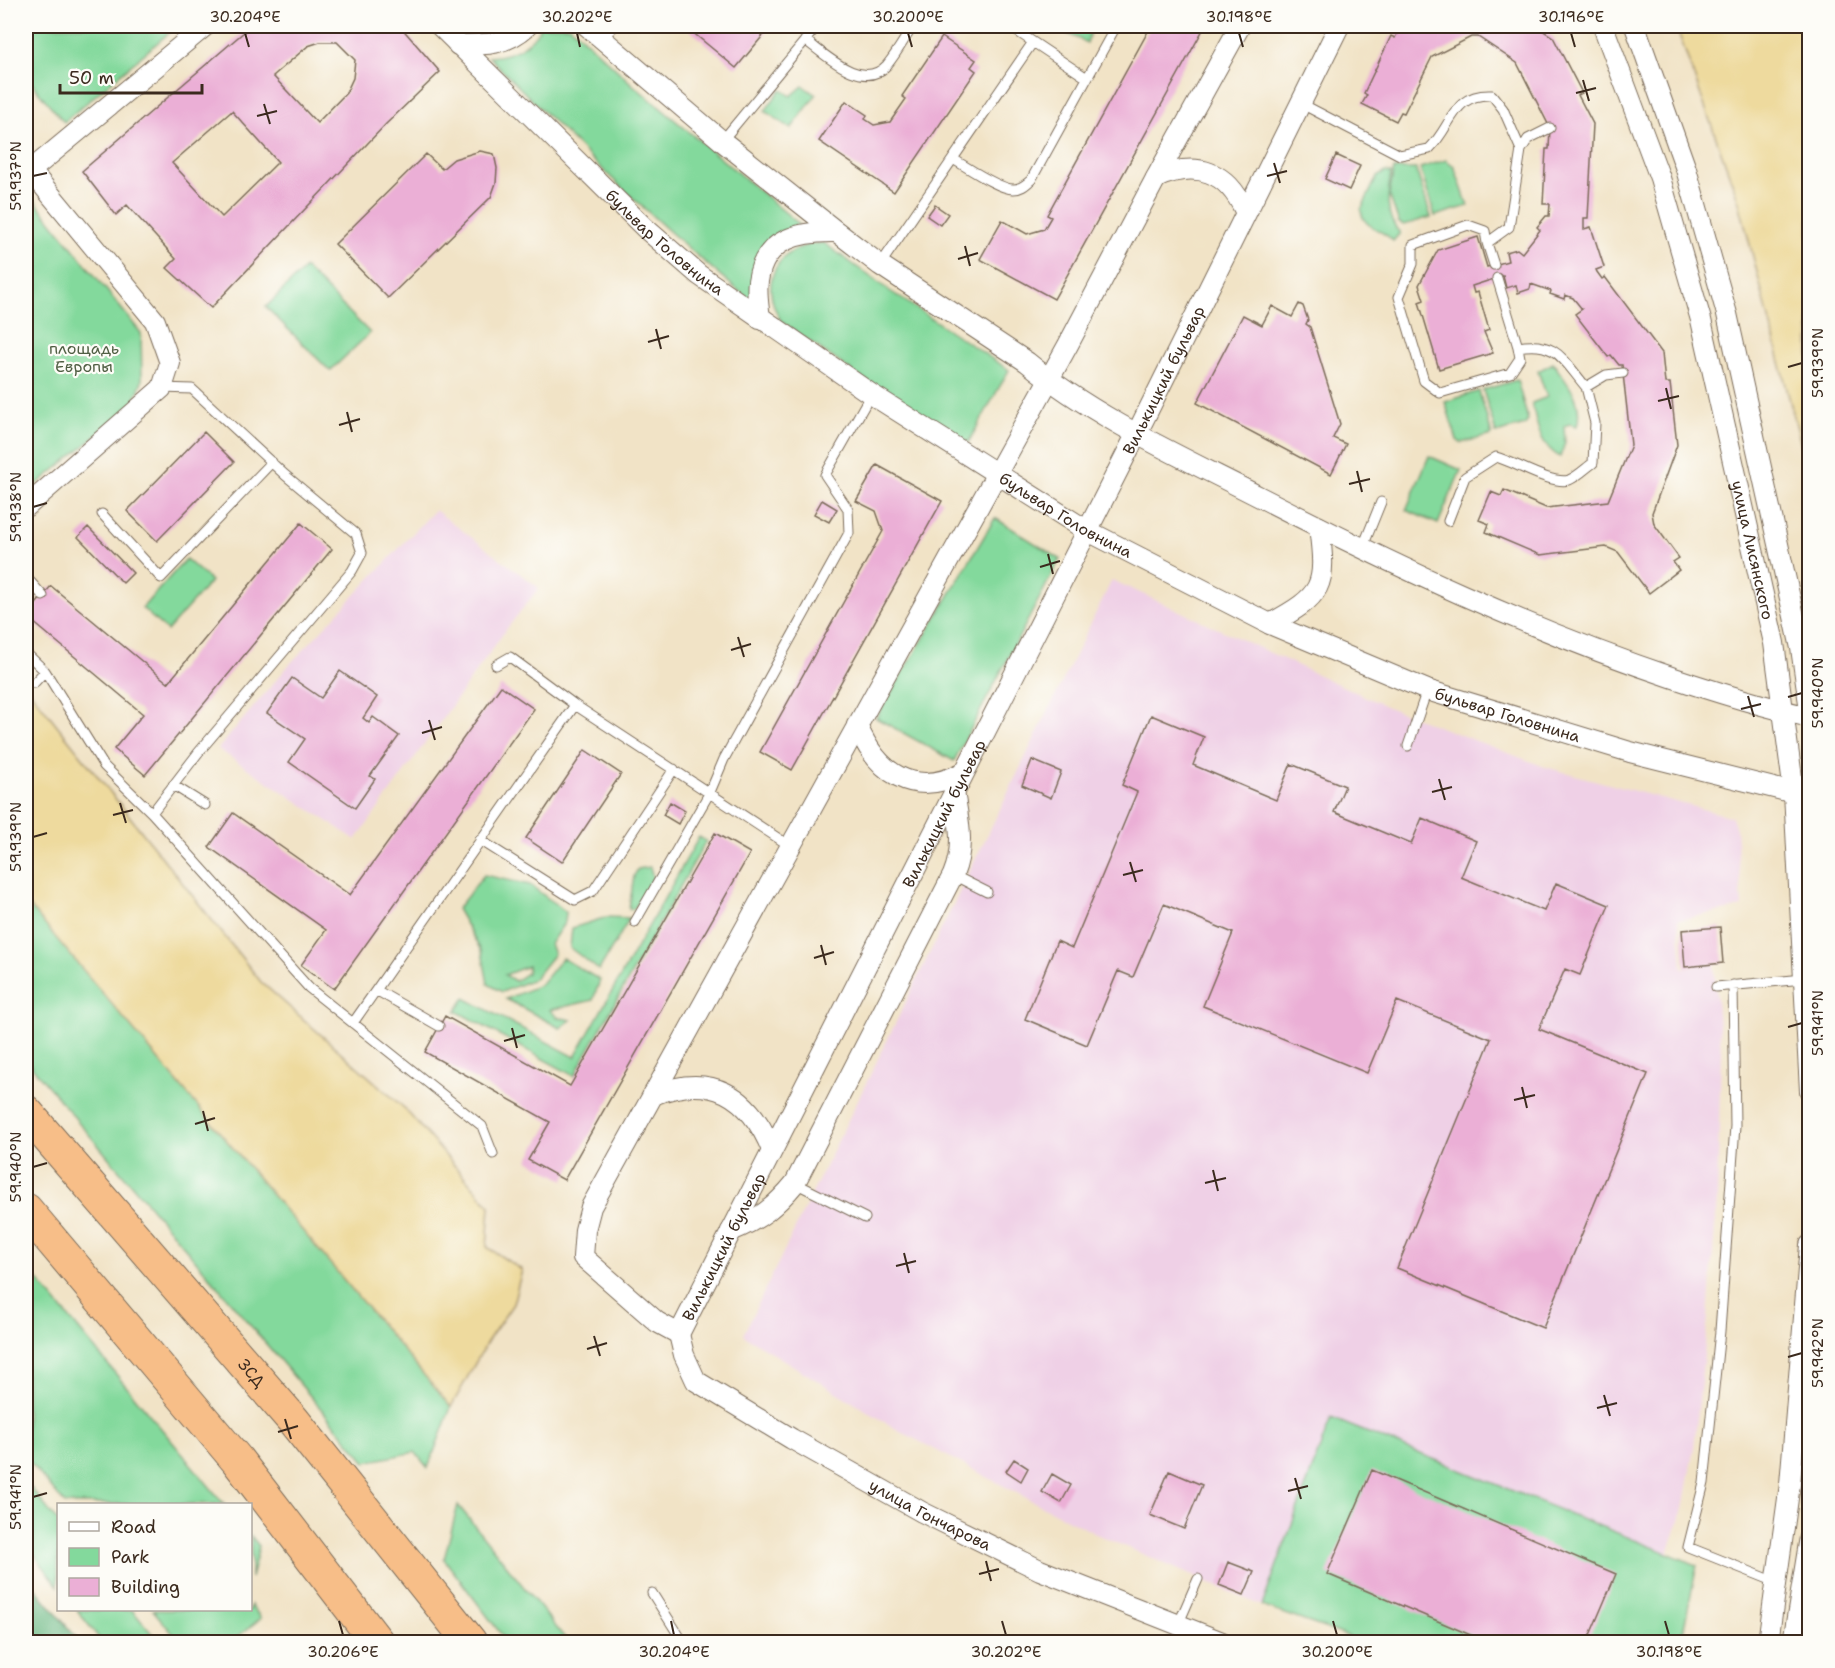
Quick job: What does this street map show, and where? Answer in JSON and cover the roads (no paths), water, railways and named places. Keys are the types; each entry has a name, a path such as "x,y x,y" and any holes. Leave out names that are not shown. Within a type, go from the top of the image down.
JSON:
{"highway":[{"name":"ЗСД","path":"26,1112 293,1420 470,1642"},
{"path":"26,1210 237,1460 377,1642"}],"street":[{"path":"26,507 162,388 170,363 155,321 28,168 205,26"},
{"name":"бульвар Головнина","path":"440,26 645,228 699,275 760,320 871,394 1086,531 1270,624 1427,690 1630,752 1802,795"},
{"path":"458,45 498,44 516,36 527,26"},
{"name":"Вилькицкий бульвар","path":"1240,26 591,1207 585,1230 583,1257 657,1322 679,1334 1137,433 1339,26"},
{"name":"улица Лисянского","path":"1603,26 1660,178 1701,320 1774,643 1784,712 1802,795 1803,979 1809,1091"},
{"name":"улица Лисянского","path":"1635,26 1686,169 1727,314 1801,648 1809,710"},
{"path":"601,30 722,141 880,265 1027,362 1048,379 1137,433 1362,549 1601,654 1784,712 1809,717"},
{"path":"1156,178 1182,169 1209,172 1225,181 1238,195 1245,212"},
{"path":"760,320 758,282 763,265 773,249 790,236 809,231 837,232"},
{"path":"1270,624 1304,606 1316,592 1323,575 1318,527"},
{"path":"857,725 873,757 885,769 900,778 916,783 933,783 964,772"},
{"path":"731,1231 756,1221 777,1205 795,1183 953,875 959,861 962,841 954,792"},
{"path":"653,1095 688,1084 732,1095 753,1114 764,1130 772,1150"},
{"path":"1768,1642 1792,1473 1809,1245"},
{"name":"улица Гончарова","path":"679,1334 684,1355 696,1381 792,1439 922,1512 1040,1570 1222,1642"},
{"path":"1793,1642 1809,1537"}],"lane":[{"path":"722,141 817,26"},
{"path":"805,40 852,72 864,76 877,74 914,26"},
{"path":"1009,26 1087,78"},
{"path":"953,159 1005,187 1014,189 1024,187 1031,180 1116,26"},
{"path":"880,265 1033,42"},
{"path":"1300,102 1400,155 1430,149 1461,103 1479,94 1492,95 1503,109 1521,150"},
{"path":"1487,243 1509,227 1521,150 1528,139 1550,128"},
{"path":"1494,265 1485,231 1468,225 1413,245 1413,264 1399,297 1424,381 1440,393 1510,373 1521,358 1497,278"},
{"path":"1448,521 1465,477 1496,457 1517,462 1548,478 1569,480 1593,463 1595,423 1586,387 1554,349 1534,344 1518,347"},
{"path":"1586,387 1606,375 1623,373"},
{"path":"152,813 352,571 362,553 356,534 192,389 162,388"},
{"path":"635,922 710,792 724,759 849,533 848,509 825,475 871,394"},
{"path":"102,514 161,578 272,462"},
{"path":"1362,549 1381,502"},
{"path":"26,577 43,596"},
{"path":"26,653 45,671 104,766 152,813 309,988 482,1126 494,1154"},
{"path":"496,665 510,657 575,705 790,846"},
{"path":"34,683 45,671"},
{"path":"1408,746 1427,690"},
{"path":"352,1023 575,705"},
{"path":"480,840 576,900 593,891 674,769"},
{"path":"173,785 205,805"},
{"path":"953,875 987,892"},
{"path":"1716,987 1803,979"},
{"path":"1733,985 1735,1126 1720,1331 1704,1483 1688,1547 1776,1582"},
{"path":"376,990 439,1026"},
{"path":"795,1183 865,1218"},
{"path":"1178,1625 1198,1579"},
{"path":"652,1593 683,1642"}],"park label":[{"name":"площадь Европы","path":"84,357"}]}
